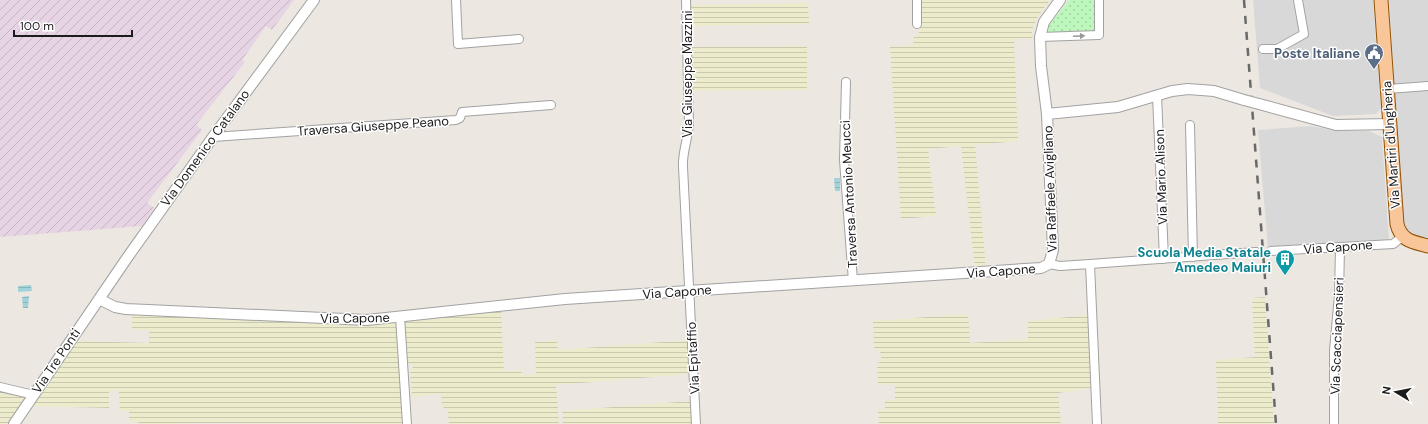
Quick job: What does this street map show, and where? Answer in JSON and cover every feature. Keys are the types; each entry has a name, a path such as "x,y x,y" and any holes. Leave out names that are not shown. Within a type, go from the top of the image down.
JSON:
{"main road":[{"name":"Via Martiri d'Ungheria","path":"1381,0 1388,89 1394,202 1398,230 1402,237"},
{"path":"1402,237 1412,242 1428,246"}],"street":[{"name":"Via Domenico Catalano","path":"100,299 213,137 314,0"},
{"path":"456,0 458,44 519,39"},
{"name":"Via Giuseppe Mazzini","path":"686,0 689,124 688,140 682,160 690,291"},
{"path":"917,0 917,24"},
{"path":"1060,0 1044,22 1040,37 1099,35 1099,0"},
{"path":"1263,49 1277,49 1304,34 1298,0"},
{"name":"Via Raffaele Avigliano","path":"1040,37 1041,66 1047,114 1054,250 1050,264"},
{"name":"Traversa Antonio Meucci","path":"846,82 844,160 853,281"},
{"path":"1388,89 1428,86"},
{"path":"1047,114 1118,107 1157,95 1180,90 1197,89 1214,91 1336,125 1390,124"},
{"name":"Via Mario Alison","path":"1157,95 1164,259"},
{"name":"Traversa Giuseppe Peano","path":"213,137 456,120 460,118 462,112 551,105"},
{"path":"1190,125 1193,257"},
{"name":"Via Capone","path":"1271,251 1393,244 1402,237"},
{"name":"Via Scacciapensieri","path":"1334,424 1334,350 1339,295 1340,248"},
{"name":"Via Capone","path":"100,299 111,305 126,309 367,320 520,303 1036,269 1050,264 1060,266 1256,252"},
{"path":"1090,264 1097,424"},
{"name":"Via Epitaffio","path":"690,291 696,424"},
{"name":"Via Tre Ponti","path":"14,424 100,299"},
{"path":"400,317 407,424"},
{"path":"0,387 34,395"}],"shaded area":[{"path":"0,0 294,0 272,30 266,26 242,60 245,62 196,125 202,130 147,203 154,208 142,226 0,237"},
{"path":"1253,0 1373,0 1381,108 1376,114 1333,116 1260,88"},
{"path":"1389,0 1428,0 1428,241 1412,240 1404,230"},
{"path":"1310,126 1339,131 1369,131 1382,137 1389,240 1268,248 1258,130"}],"green space":[{"path":"919,0 1050,0 1038,16 1032,30 1032,39 1014,39 1018,141 975,145 986,268 975,268 961,146 928,149 936,216 901,219 890,47 913,45 914,36 919,35"},
{"path":"1069,0 1094,0 1096,33 1046,34 1050,24"},
{"path":"808,3 809,24 691,26 690,5"},
{"path":"807,46 807,90 692,91 692,47"},
{"path":"1265,297 1274,424 1218,424 1216,360 1255,357 1252,298"},
{"path":"501,310 504,371 521,370 522,375 536,374 535,342 557,340 558,350 689,340 690,374 556,385 559,424 449,424 447,408 444,408 442,405 441,394 412,397 410,372 414,365 406,364 404,321"},
{"path":"132,314 364,325 398,322 404,424 139,424 138,422 129,422 129,411 120,411 119,391 109,391 109,408 33,406 37,396 75,341 149,343 149,330 132,329"},
{"path":"968,314 970,343 1028,339 1028,321 1089,315 1093,388 1058,393 1061,424 879,424 878,411 885,410 885,400 895,400 895,385 878,384 877,363 880,362 882,354 874,348 873,321"},
{"path":"0,390 25,397 7,424 0,424"},
{"path":"691,401 692,424 563,424 562,411"}],"water":[{"path":"834,178 840,178 840,191 835,191"},
{"path":"31,285 32,291 18,292 18,286"},
{"path":"29,296 28,308 23,308 22,297"}],"railway":[{"path":"1244,0 1276,424"}],"place":[{"name":"Poste Italiane","path":"1374,70"},
{"name":"Scuola Media Statale Amedeo Maiuri","path":"1285,276"}]}
